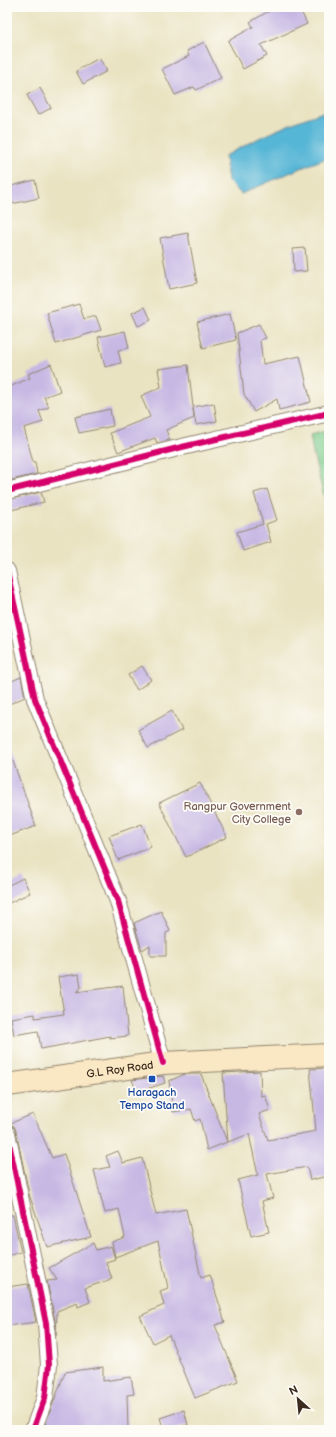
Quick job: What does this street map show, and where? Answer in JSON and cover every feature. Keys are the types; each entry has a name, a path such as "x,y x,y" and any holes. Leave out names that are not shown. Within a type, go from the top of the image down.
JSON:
{"main road":[{"name":"G.L Roy Road","path":"7,1085 163,1063 329,1055"}],"street":[{"path":"7,491 182,446 329,413"},
{"path":"7,571 35,699 118,901 163,1063"},
{"path":"7,1133 46,1323 49,1365 45,1398 33,1430"}],"green space":[{"path":"329,430 329,516 310,435"}],"water":[{"path":"329,110 329,157 241,194 228,181 225,156 263,136 295,122"}],"building":[{"path":"276,7 299,7 307,24 261,45 267,56 243,69 228,41 253,27 250,22"},
{"path":"204,42 221,78 196,90 194,87 175,95 162,69 189,56 187,51"},
{"path":"99,58 107,71 83,84 76,71"},
{"path":"40,88 51,108 38,115 27,95"},
{"path":"35,180 39,198 7,205 7,187"},
{"path":"188,233 197,283 169,289 160,238"},
{"path":"305,248 307,271 294,272 293,249"},
{"path":"79,304 84,319 96,316 101,330 56,344 47,313"},
{"path":"145,307 151,320 138,326 132,313"},
{"path":"230,314 236,340 203,348 197,322"},
{"path":"259,324 266,338 260,340 263,364 300,356 311,402 279,410 277,399 254,412 244,394 237,333"},
{"path":"125,331 129,348 118,350 121,363 105,367 98,337"},
{"path":"51,364 60,391 44,397 49,407 39,411 43,422 24,428 33,462 35,462 37,474 7,481 7,388 30,378 28,374"},
{"path":"188,365 193,407 214,403 217,421 196,425 193,408 194,418 166,430 170,440 157,443 155,438 118,452 110,433 150,417 141,396 161,387 158,369"},
{"path":"110,409 113,426 79,433 75,417"},
{"path":"267,489 277,520 266,524 271,542 243,551 237,532 263,524 254,493"},
{"path":"41,492 44,502 7,511 7,500"},
{"path":"142,666 151,680 137,690 128,675"},
{"path":"21,677 25,697 7,705 7,683"},
{"path":"172,711 182,730 148,748 138,730"},
{"path":"9,750 36,826 7,837 7,751"},
{"path":"200,783 227,837 186,857 159,803"},
{"path":"142,824 151,847 118,860 109,836"},
{"path":"23,878 30,893 7,904 7,886"},
{"path":"161,911 170,931 166,933 166,956 150,956 150,945 142,950 134,923"},
{"path":"79,974 81,988 76,992 123,986 128,1036 110,1038 110,1036 41,1049 38,1031 14,1035 11,1018 35,1014 35,1018 64,1014 58,977"},
{"path":"329,1068 329,1176 310,1180 307,1167 267,1174 273,1198 262,1201 269,1232 251,1236 238,1180 258,1175 249,1134 228,1142 223,1073 260,1071 261,1096 265,1095 270,1110 259,1114 268,1140 316,1131 310,1069"},
{"path":"185,1074 201,1074 227,1142 207,1150 200,1119 195,1121 191,1109 173,1112 169,1081"},
{"path":"163,1076 165,1083 137,1092 132,1080"},
{"path":"33,1114 52,1158 64,1154 91,1237 47,1247 29,1194 16,1131 14,1126 9,1124"},
{"path":"118,1151 123,1163 142,1158 156,1215 186,1209 201,1278 210,1275 225,1322 215,1325 238,1381 195,1398 169,1335 153,1343 140,1316 164,1305 160,1291 168,1288 158,1241 115,1257 112,1242 125,1237 119,1209 105,1213 94,1170 110,1167 106,1156"},
{"path":"7,1215 13,1215 21,1252 7,1256"},
{"path":"93,1243 96,1250 111,1246 115,1259 106,1262 112,1279 85,1288 90,1302 78,1307 77,1303 57,1311 56,1336 55,1321 47,1281 57,1280 49,1268"},
{"path":"28,1284 36,1322 7,1326 7,1287"},
{"path":"103,1367 103,1381 131,1377 134,1394 127,1395 128,1430 43,1430 65,1372"},
{"path":"184,1410 188,1425 171,1430 164,1430 160,1418"}],"cycle path":[{"path":"7,491 182,447 329,413"},
{"path":"7,571 35,699 118,901 163,1063"},
{"path":"7,1133 46,1323 49,1365 45,1398 33,1430"}],"place":[{"name":"Rangpur Government City College","path":"299,812"},
{"name":"Haragach Tempo Stand","path":"152,1079"}]}
